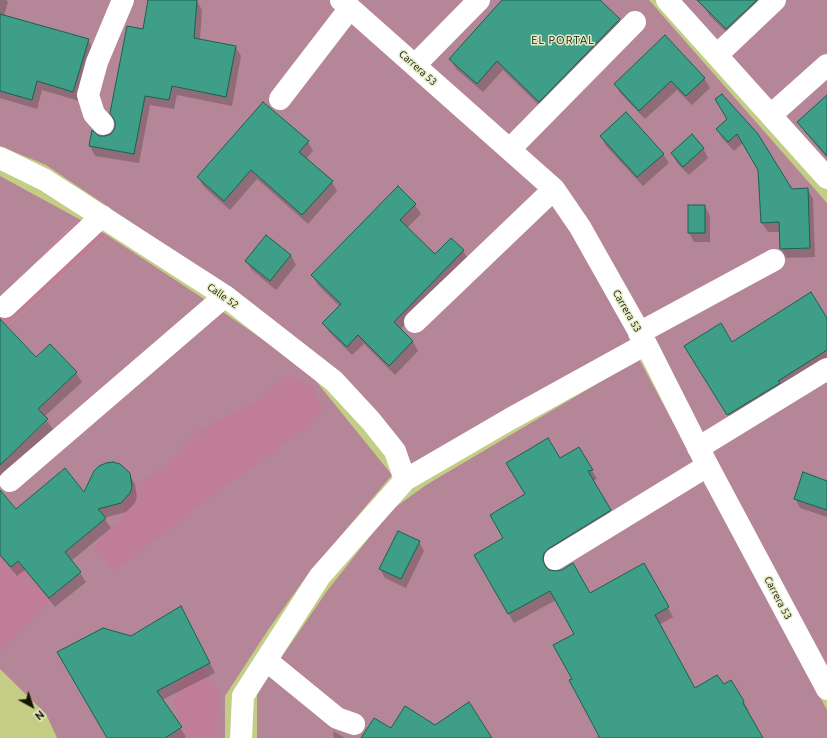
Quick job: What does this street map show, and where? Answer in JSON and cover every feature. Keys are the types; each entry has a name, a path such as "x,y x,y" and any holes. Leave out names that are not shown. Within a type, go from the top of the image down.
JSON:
{"street":[{"path":"103,124 94,114 88,95 97,62 123,0"},
{"path":"415,65 479,0"},
{"path":"667,0 771,115 825,171"},
{"path":"717,55 775,0"},
{"path":"280,99 346,4"},
{"name":"Carrera 53","path":"346,4 554,189 580,227 643,338 703,457 827,689"},
{"path":"510,149 635,22"},
{"path":"771,115 827,65"},
{"name":"Calle 52","path":"0,158 45,180 225,296 334,381 371,421 395,451 405,480"},
{"path":"415,322 554,189"},
{"path":"5,307 102,216"},
{"path":"241,738 243,696 320,576 405,480 510,419 774,260"},
{"path":"10,480 225,296"},
{"path":"555,559 827,369"},
{"path":"266,660 337,718 354,724"}],"shaded area":[{"path":"0,0 330,0 392,54 554,201 635,340 407,470 254,305 46,165 0,146"},
{"path":"350,0 649,0 827,203 827,670 714,454 614,269 559,181"},
{"path":"680,0 827,0 827,170"},
{"path":"0,176 79,219 0,298"},
{"path":"79,219 107,235 7,326 0,319 0,298"},
{"path":"107,235 207,301 307,370 392,475 306,577 270,627 225,696 225,738 57,738 46,714 0,669 0,651 49,598 81,572 65,552 106,518 65,469 16,509 0,490 0,465 48,420 38,409 77,372 50,344 36,357 7,326"},
{"path":"639,359 827,710 827,738 257,738 257,693 327,591 390,511 426,485"},
{"path":"286,376 312,384 322,409 304,430 214,494 116,570 94,550 104,534 120,521 126,498 140,483 167,464 196,433 259,399"},
{"path":"0,555 11,567 18,561 49,598 53,599 0,652"},
{"path":"201,667 219,690 216,738 175,738 182,727 175,705 178,685"}],"building":[{"path":"148,0 197,0 194,38 236,46 226,97 172,86 169,100 145,96 134,154 89,146 92,130 99,136 105,136 111,134 115,128 115,121 110,113 127,26 143,29"},
{"path":"502,0 600,0 620,19 539,102 497,61 477,84 449,59"},
{"path":"697,0 757,0 726,29"},
{"path":"0,14 89,39 73,92 37,81 32,100 0,91"},
{"path":"665,35 705,78 686,96 671,81 639,111 614,84"},
{"path":"722,94 758,134 792,189 808,188 810,248 780,249 779,222 761,223 758,170 737,134 728,142 716,129 727,119 715,99"},
{"path":"827,95 827,156 797,122"},
{"path":"263,102 309,141 299,152 333,181 302,215 251,170 224,201 197,177"},
{"path":"626,112 664,154 637,177 600,136"},
{"path":"692,134 704,148 683,167 671,153"},
{"path":"398,186 416,204 400,220 435,254 451,238 464,250 394,322 413,341 389,366 358,335 347,347 322,323 341,304 311,275"},
{"path":"688,205 705,205 705,233 688,233"},
{"path":"266,235 291,255 270,281 245,261"},
{"path":"811,292 827,318 827,350 778,381 780,383 727,415 684,346 721,323 732,342"},
{"path":"0,319 36,357 50,344 77,372 38,409 48,419 0,465"},
{"path":"548,438 560,458 579,447 593,470 588,471 611,510 548,549 544,553 543,559 545,566 549,570 556,571 562,570 573,563 590,593 644,563 669,607 655,615 695,688 717,675 724,684 731,680 744,701 743,703 763,738 600,738 569,680 572,679 553,645 574,634 550,591 508,614 474,555 503,538 490,515 525,494 506,463"},
{"path":"113,462 120,464 130,473 132,487 130,493 121,503 98,509 106,518 65,552 81,572 49,598 18,561 11,567 0,555 0,490 16,509 65,468 84,492 94,471 99,466"},
{"path":"803,472 827,481 827,510 794,499"},
{"path":"398,531 420,541 401,579 379,569"},
{"path":"181,606 210,663 157,691 182,727 165,738 107,738 57,652 103,628 131,636"},
{"path":"469,702 492,738 361,738 374,718 391,728 405,706 435,725"}],"district":[{"name":"EL PORTAL","path":"563,40"}]}
